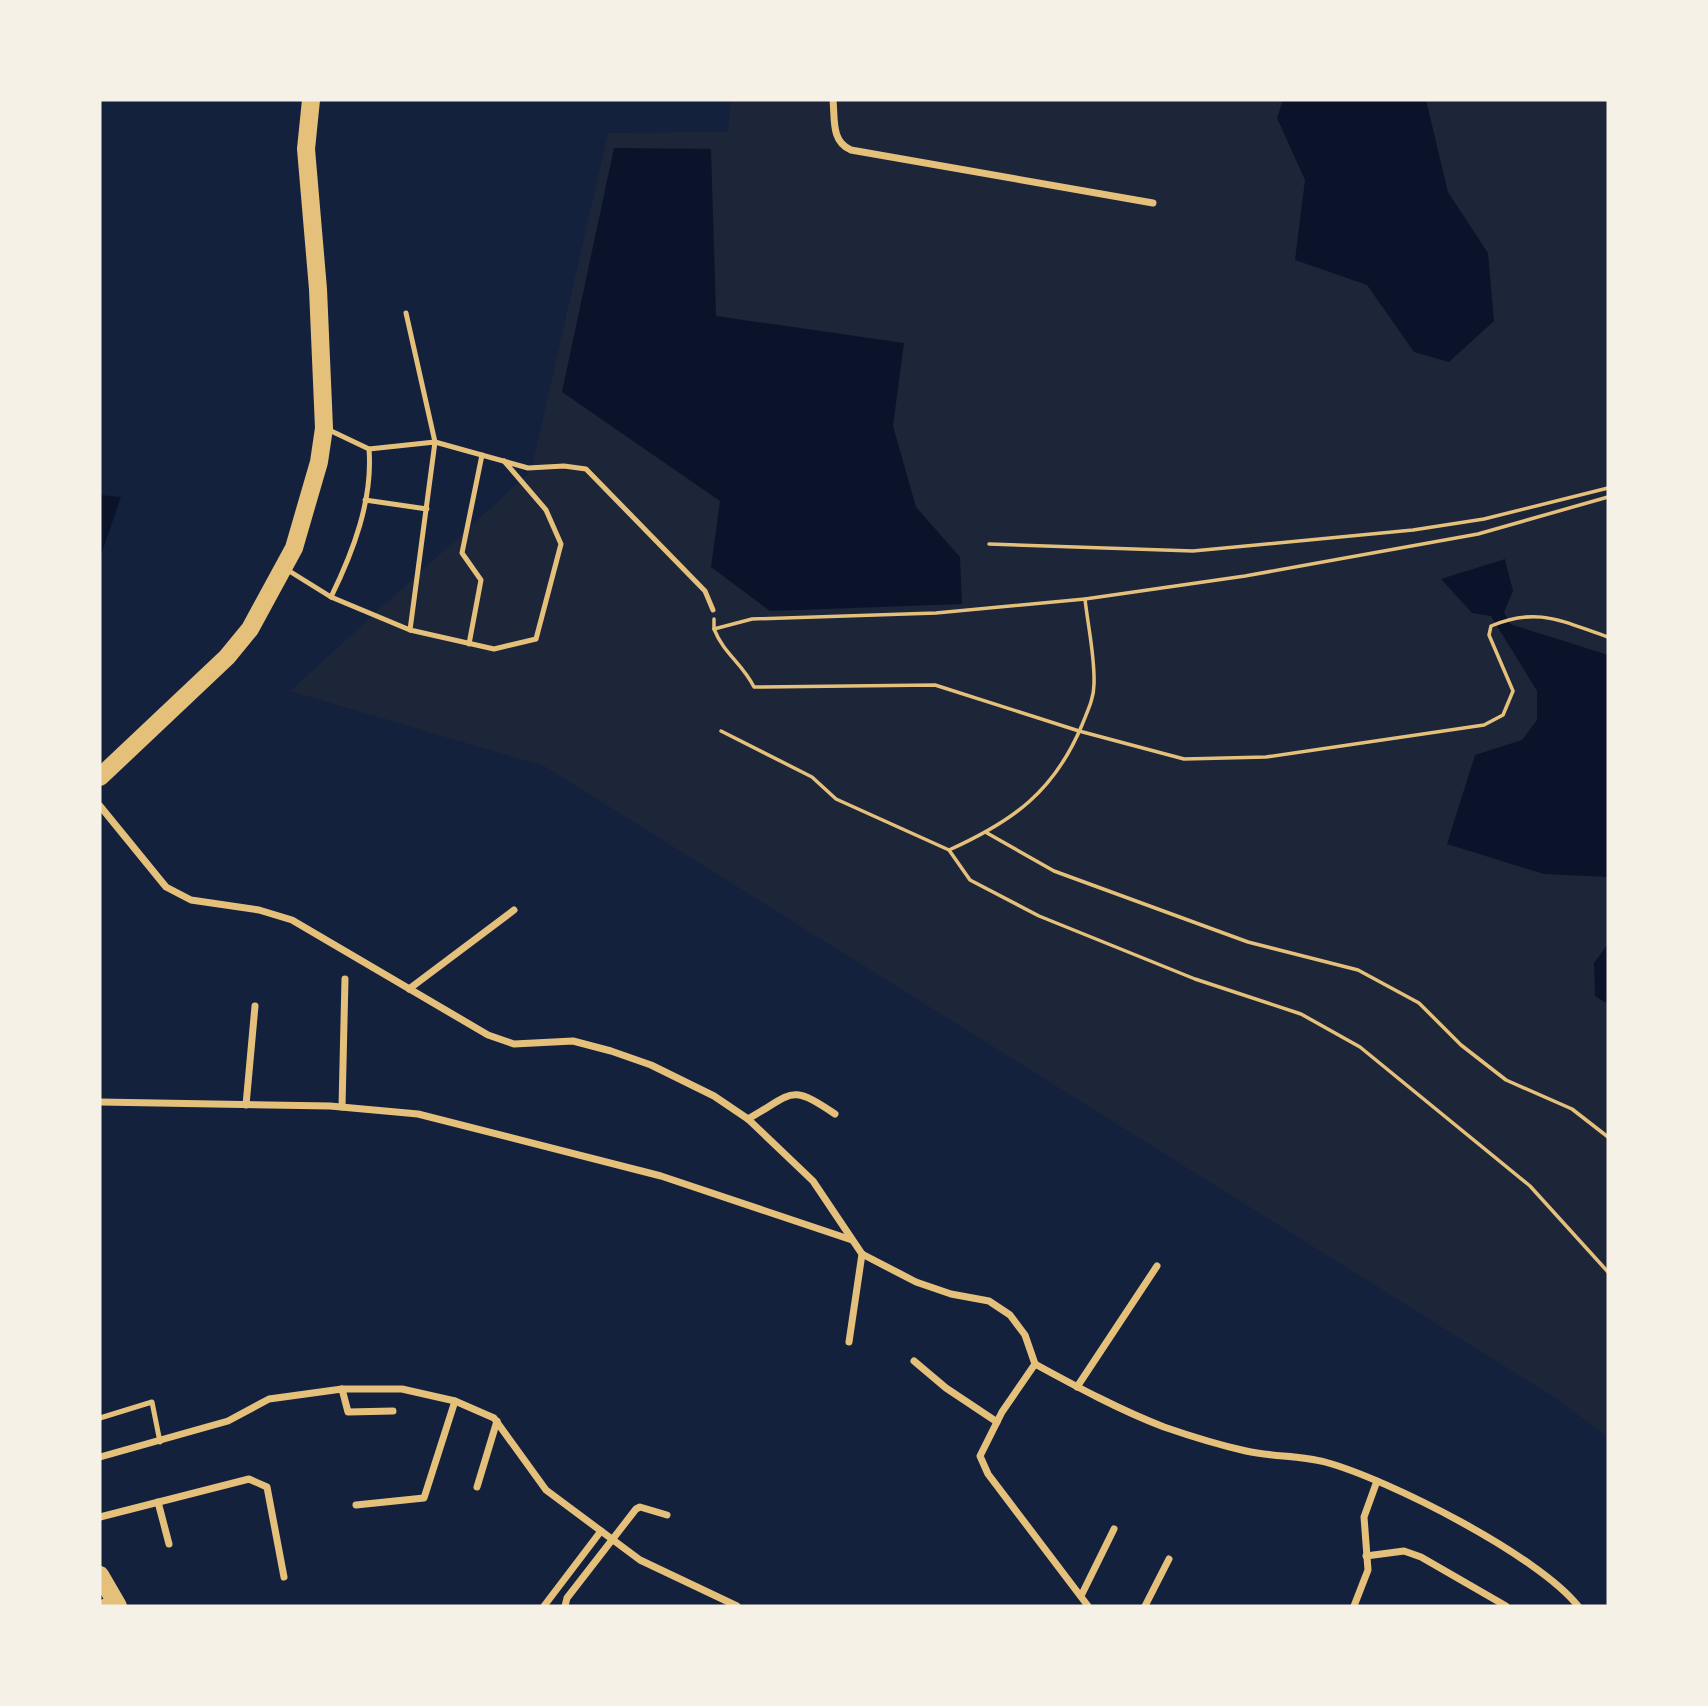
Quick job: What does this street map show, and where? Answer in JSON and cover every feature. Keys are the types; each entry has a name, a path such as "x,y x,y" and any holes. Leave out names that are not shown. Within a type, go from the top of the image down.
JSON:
{"highway":[{"path":"100,777 227,657 250,629 285,569 312,490 324,428 318,289 306,149 311,100"},
{"path":"100,1575 110,1603"}],"street":[{"path":"833,100 836,138 843,147 851,150 1153,203"},
{"path":"100,806 166,887 191,900 259,910 292,920 488,1035 514,1044 573,1041 651,1065 714,1096 748,1119 813,1181 862,1254 916,1282 951,1294 989,1301 1010,1315 1025,1335 1035,1364 1077,1387 1164,1427 1247,1451 1322,1461 1377,1481 1472,1528 1537,1569 1567,1592 1578,1606"},
{"path":"409,989 514,910"},
{"path":"341,1107 345,979"},
{"path":"246,1105 255,1006"},
{"path":"748,1119 794,1093 805,1094 835,1114"},
{"path":"100,1102 341,1107 418,1114 661,1176 852,1240"},
{"path":"849,1342 862,1254"},
{"path":"1077,1387 1157,1266"},
{"path":"914,1361 946,1388 997,1422"},
{"path":"1035,1364 997,1422 979,1456 988,1474 1088,1606"},
{"path":"100,1457 228,1421 269,1399 342,1390 402,1389 455,1401 497,1421 546,1490 611,1539 640,1560 737,1606"},
{"path":"342,1390 348,1412 393,1411"},
{"path":"356,1504 424,1497 455,1401"},
{"path":"477,1487 497,1421"},
{"path":"100,1517 216,1485 258,1480 267,1487 284,1577"},
{"path":"1354,1606 1368,1570 1364,1517 1377,1481"},
{"path":"158,1502 169,1544"},
{"path":"565,1606 567,1598 611,1539 640,1507 667,1515"},
{"path":"1081,1596 1114,1530"},
{"path":"544,1606 601,1531"},
{"path":"1366,1556 1404,1552 1421,1557 1506,1606"},
{"path":"1145,1606 1169,1559"}],"lane":[{"path":"406,313 435,442 410,630"},
{"path":"324,428 369,449 435,442 528,468 564,466 586,469 705,591 713,610"},
{"path":"331,597 352,555 371,471 369,449"},
{"path":"469,643 481,580 462,553 482,455"},
{"path":"285,569 331,597 410,630 494,649 537,639 561,544 546,510 504,461"},
{"path":"365,500 427,509"},
{"path":"100,1418 152,1402 160,1442"}],"path":[{"path":"989,544 1207,550 1484,519 1608,488"},
{"path":"715,629 752,619 936,613 1084,598 1245,576 1478,534 1608,497"},
{"path":"948,850 987,833 1048,785 1061,769 1079,731 1094,687 1084,598"},
{"path":"713,610 715,629 722,649 746,671 754,687 934,685 1079,731 1184,759 1266,757 1484,725 1503,715 1513,691 1489,635 1491,626 1515,616 1541,615 1608,637"},
{"path":"721,731 812,777 836,799 948,850 970,880 1039,916 1195,979 1301,1013 1360,1047 1530,1186 1608,1272"},
{"path":"987,833 1054,871 1248,942 1358,970 1419,1003 1461,1045 1507,1080 1572,1109 1608,1137"}],"shaded area":[{"path":"731,100 1608,100 1608,1438 1557,1399 544,766 290,691 531,471 608,133 728,132"},
{"path":"1283,100 1426,100 1448,192 1488,253 1494,321 1449,362 1414,352 1367,285 1295,260 1305,180 1277,118"},
{"path":"614,148 711,149 716,316 904,343 893,426 916,507 960,557 962,604 770,611 711,567 720,501 562,392"},
{"path":"100,495 121,497 100,558"},
{"path":"1505,559 1513,591 1504,612 1510,624 1608,655 1608,877 1544,874 1447,844 1475,755 1522,740 1537,720 1537,691 1491,616 1472,613 1441,579"},
{"path":"1608,944 1608,1004 1595,996 1594,963"}]}
